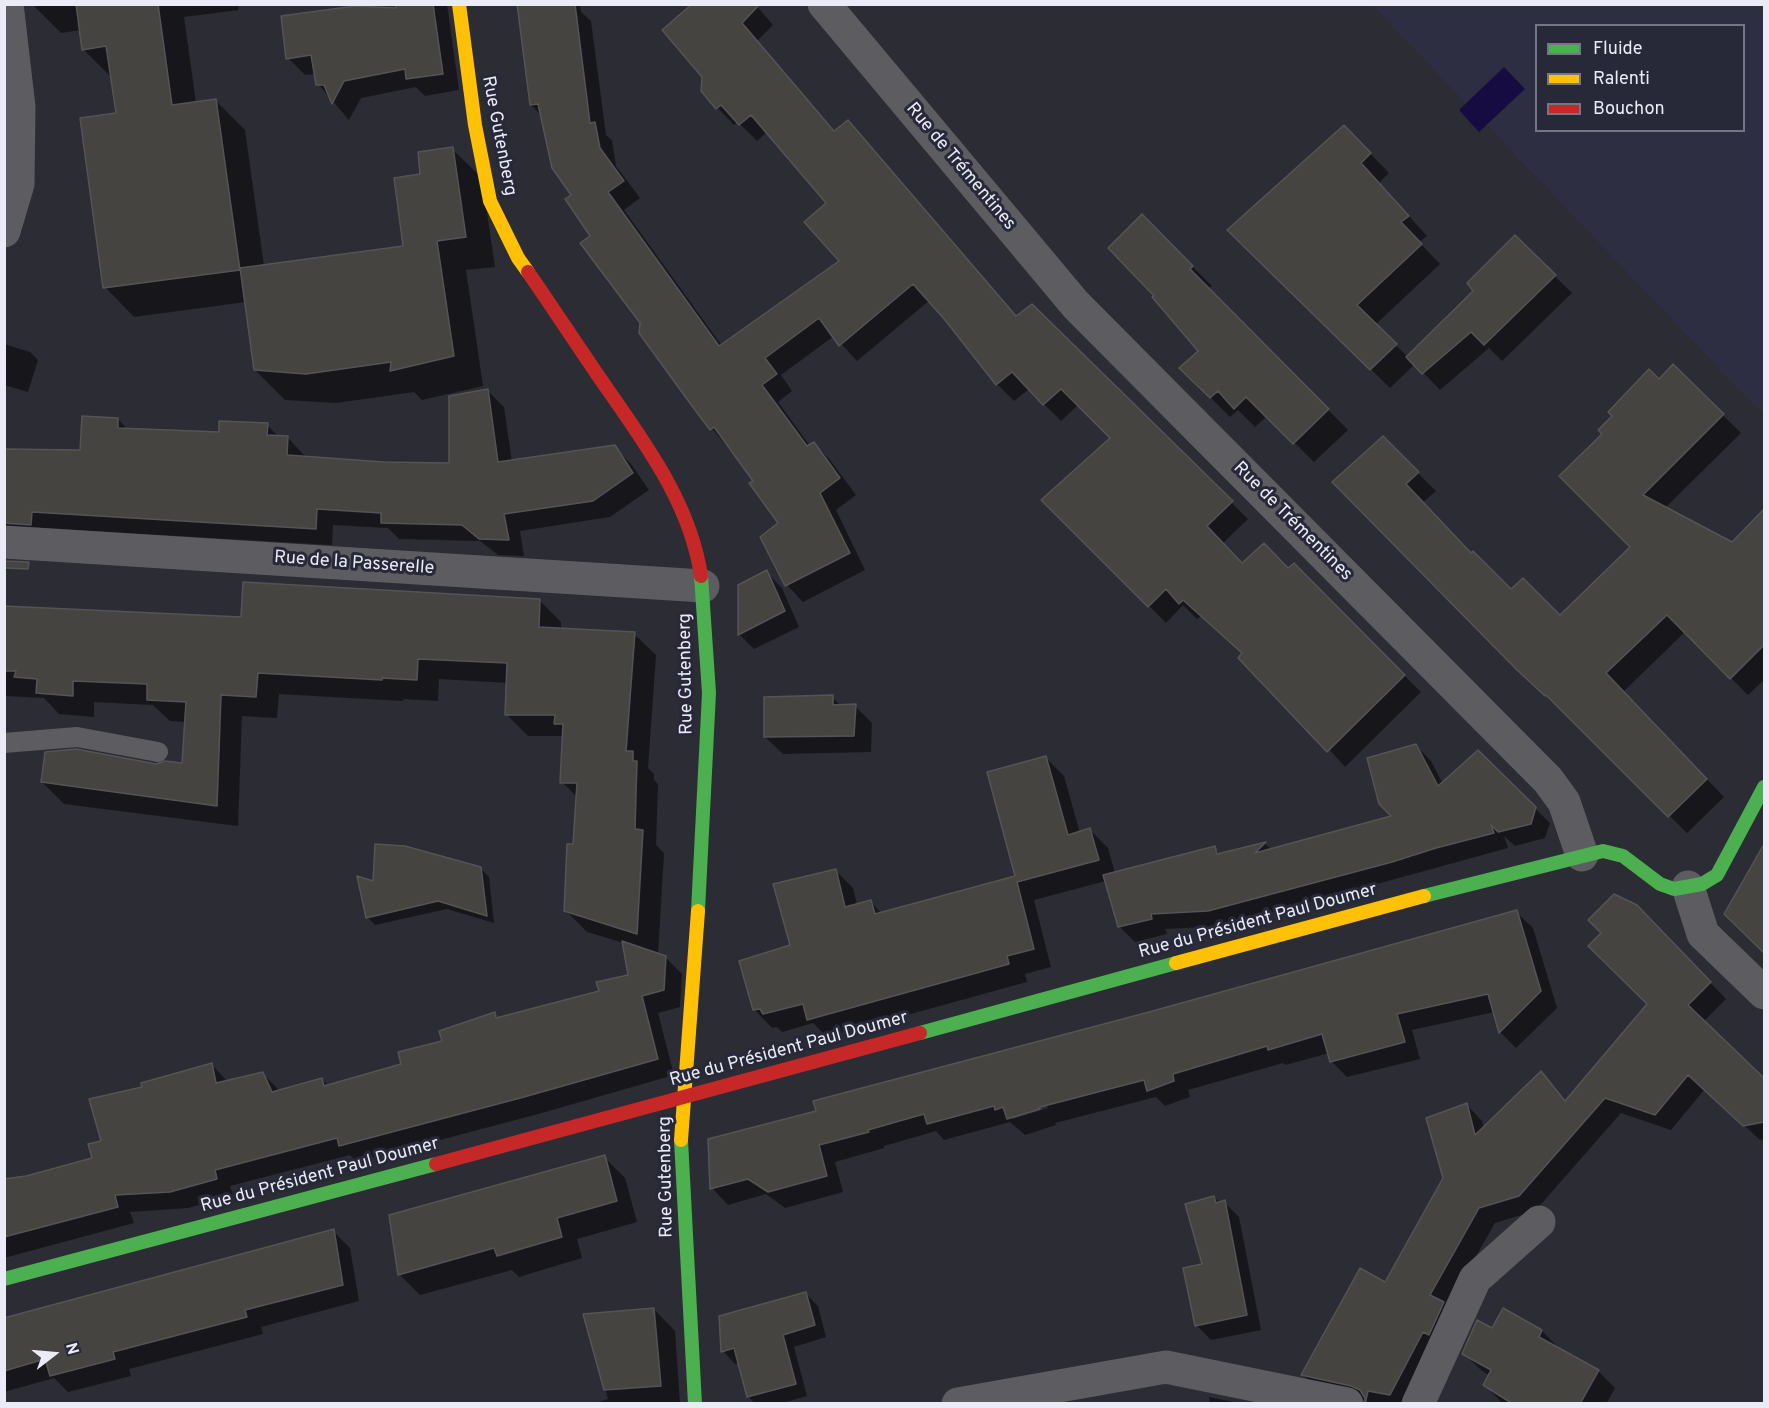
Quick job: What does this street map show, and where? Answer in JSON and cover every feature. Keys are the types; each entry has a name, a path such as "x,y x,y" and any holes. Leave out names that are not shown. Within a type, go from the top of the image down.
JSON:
{"street":[{"path":"4,231 18,184 19,107 7,4"},
{"name":"Rue Gutenberg","path":"459,4 475,125 490,201 518,258 654,457 687,523 698,553 704,586 709,693 696,948 681,1132 695,1404"},
{"name":"Rue de Trémentines","path":"824,4 1076,305 1548,780 1564,802 1582,855"},
{"name":"Rue de la Passerelle","path":"4,542 704,586"},
{"path":"1582,855 1604,851 1623,856 1660,884 1674,889 1702,884 1717,875 1764,787"},
{"name":"Rue du Président Paul Doumer","path":"4,1279 1362,912 1582,855"},
{"path":"1688,887 1703,934 1764,993"},
{"path":"1418,1404 1475,1279 1539,1222"},
{"path":"958,1404 1090,1392 1166,1367 1303,1399 1347,1404"}],"lane":[{"path":"4,743 77,737 158,752"}],"shaded area":[{"path":"1372,5 1764,5 1764,416"},
{"path":"1504,67 1525,89 1479,132 1459,110"}],"building":[{"path":"76,4 158,4 172,105 216,99 240,270 103,288 80,118 116,113 106,46 82,50"},
{"path":"396,4 433,4 443,74 406,79 405,69 344,81 332,104 324,85 316,85 311,55 286,59 281,16 355,6 396,8"},
{"path":"517,4 575,4 590,123 595,122 600,148 624,181 608,192 719,346 839,261 804,222 826,203 751,115 739,125 721,105 716,109 701,91 702,77 662,30 692,4 760,4 742,23 834,131 848,120 1016,316 1032,304 1233,501 1207,526 1242,563 1264,543 1288,568 1294,563 1405,675 1327,752 1238,658 1242,653 1183,600 1179,604 1166,589 1148,607 1041,500 1110,438 1061,389 1043,405 1012,372 996,385 945,320 913,284 839,346 819,318 765,358 777,374 762,385 807,446 814,442 840,478 820,493 850,553 785,586 760,537 778,523 749,483 753,481 714,427 710,430 692,406 639,333 640,323 580,243 590,236 565,199 571,195 552,168 538,104 530,105"},
{"path":"1344,125 1371,153 1361,163 1409,216 1401,222 1422,244 1357,305 1397,344 1370,370 1227,230"},
{"path":"453,147 466,237 437,241 454,356 390,371 391,362 306,374 254,370 240,268 403,246 394,178 420,174 418,152"},
{"path":"1142,214 1193,266 1190,269 1329,409 1293,444 1246,397 1234,409 1218,391 1210,398 1179,368 1198,351 1152,297 1154,296 1108,248"},
{"path":"1515,235 1556,275 1484,345 1471,332 1422,374 1406,357 1473,291 1467,283"},
{"path":"1673,364 1724,414 1643,495 1732,542 1764,509 1764,645 1730,679 1667,615 1606,673 1707,779 1668,817 1546,695 1517,670 1332,482 1383,436 1419,472 1406,484 1471,553 1473,551 1511,589 1523,578 1560,615 1630,547 1559,476 1602,434 1598,430 1612,416 1608,412 1649,369 1659,379"},
{"path":"488,389 498,462 615,445 633,473 593,501 504,514 509,540 479,539 462,525 381,523 381,513 317,509 316,529 32,512 31,525 4,523 4,449 80,450 82,416 118,418 118,428 219,432 219,421 268,423 267,435 288,436 287,455 384,462 449,463 449,396"},
{"path":"4,561 29,562 28,569 4,568"},
{"path":"767,570 785,611 738,635 738,585"},
{"path":"243,582 540,599 539,627 635,632 626,751 633,751 633,761 637,761 635,829 643,830 637,934 564,911 567,844 573,844 577,783 560,783 563,724 554,724 555,715 505,715 507,663 418,659 417,680 258,673 256,697 221,695 217,806 41,782 45,752 76,749 156,764 165,761 182,763 186,702 147,700 147,684 73,681 73,696 36,693 37,679 14,677 16,671 4,671 4,606 241,617"},
{"path":"833,695 833,705 856,704 854,736 764,737 764,697"},
{"path":"1416,744 1438,786 1478,750 1536,807 1531,824 1498,832 1491,825 1494,833 1392,862 1208,911 1151,914 1152,919 1118,927 1103,875 1215,846 1217,854 1266,842 1255,853 1391,816 1379,804 1367,758"},
{"path":"1046,756 1068,835 1090,828 1099,860 1017,882 1034,949 1007,956 1009,964 807,1020 803,1004 763,1014 760,1009 753,1010 739,961 790,945 773,884 836,869 845,907 871,900 875,914 1015,876 987,772"},
{"path":"375,844 405,846 481,867 487,916 438,901 366,918 357,876 373,881"},
{"path":"1764,844 1764,953 1724,914"},
{"path":"1614,894 1637,905 1711,982 1688,1005 1764,1078 1764,1122 1743,1126 1688,1075 1655,1115 1605,1098 1519,1196 1479,1208 1430,1295 1444,1302 1429,1335 1423,1332 1390,1395 1368,1391 1365,1404 1365,1398 1360,1390 1301,1375 1360,1268 1385,1282 1443,1178 1426,1118 1467,1103 1475,1135 1541,1071 1565,1101 1647,1004 1588,946 1601,933 1588,920"},
{"path":"1517,910 1541,991 1499,1033 1488,994 1397,1014 1405,1042 1330,1062 1322,1034 1268,1050 1267,1046 1173,1074 1174,1081 1147,1091 1144,1080 1040,1107 1040,1109 1007,1119 1003,1107 995,1110 994,1106 927,1124 924,1114 819,1145 827,1176 768,1192 748,1179 710,1189 708,1139 816,1111 813,1101 1149,1012"},
{"path":"622,941 666,956 664,990 642,996 658,1059 339,1146 337,1138 215,1170 217,1179 170,1192 115,1195 118,1207 4,1237 4,1179 26,1176 92,1158 88,1144 101,1141 89,1099 142,1087 141,1083 212,1063 216,1083 263,1072 272,1092 322,1078 324,1086 401,1064 398,1052 442,1041 439,1031 495,1012 496,1018 599,991 596,982 628,975"},
{"path":"605,1155 617,1201 557,1218 562,1237 497,1256 494,1248 398,1275 389,1215"},
{"path":"1214,1196 1216,1203 1225,1200 1247,1315 1195,1326 1183,1268 1202,1264 1185,1204"},
{"path":"334,1229 343,1285 245,1310 247,1317 113,1352 115,1359 50,1376 45,1359 4,1371 4,1318"},
{"path":"806,1292 815,1325 783,1335 796,1384 747,1397 734,1348 721,1352 719,1316"},
{"path":"654,1308 661,1386 604,1390 583,1314"},
{"path":"1503,1308 1542,1330 1539,1337 1599,1370 1580,1404 1513,1404 1483,1385 1491,1370 1462,1354 1477,1320 1492,1328"}],"traffic: fast":[{"path":"698,911 709,693 701,576"},
{"path":"1424,896 1603,851 1623,856 1660,884 1674,889 1702,884 1717,875 1764,787"},
{"path":"920,1033 1176,963"},
{"path":"681,1140 695,1404"},
{"path":"4,1279 436,1164"}],"traffic: slow":[{"path":"459,4 475,125 490,201 518,258 528,272"},
{"path":"1176,963 1424,896"},
{"path":"681,1140 698,911"}],"traffic: jam":[{"path":"528,272 652,455 688,525 701,576"},
{"path":"436,1164 920,1033"}]}
